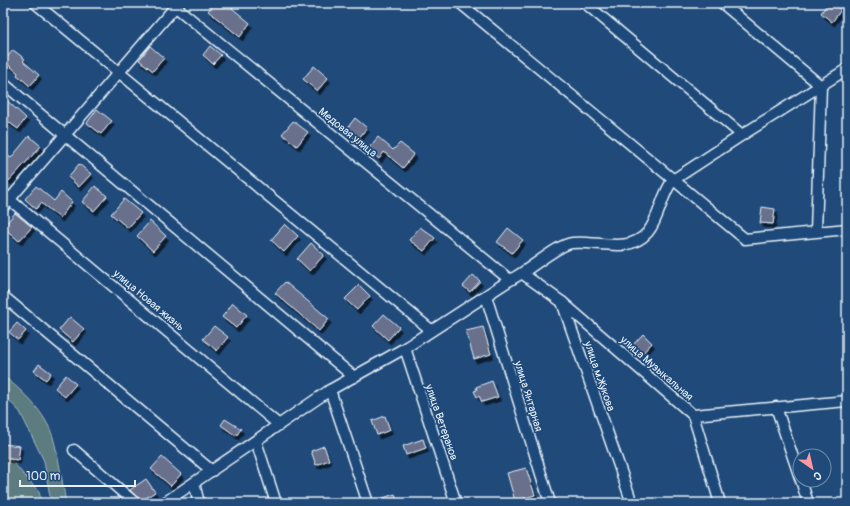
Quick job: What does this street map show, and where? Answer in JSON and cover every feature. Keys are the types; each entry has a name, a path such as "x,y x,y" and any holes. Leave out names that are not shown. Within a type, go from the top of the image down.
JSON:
{"street":[{"path":"35,3 431,330"},
{"path":"460,3 745,239 847,229"},
{"path":"585,3 742,135"},
{"path":"722,3 821,86"},
{"path":"5,200 66,135 119,73 173,5"},
{"name":"Медовая улица","path":"173,5 510,280"},
{"path":"164,503 330,390 404,348 510,280 523,274 549,254 571,242 615,245 631,244 648,232 654,222 665,190 674,180 742,135 847,70"},
{"path":"3,83 354,377"},
{"path":"816,231 821,86"},
{"name":"улица Новая жизнь","path":"5,200 279,425"},
{"path":"523,274 562,302"},
{"path":"3,296 212,471"},
{"name":"улица Янтарная","path":"486,296 550,503"},
{"name":"улица Музыкальная","path":"562,302 694,415 847,401"},
{"name":"улица м.Жукова","path":"562,302 632,503"},
{"name":"улица Ветеранов","path":"404,348 456,503"},
{"path":"330,390 368,503"},
{"path":"776,407 792,455"},
{"path":"694,415 720,503"},
{"path":"256,441 276,503"},
{"path":"74,450 135,503"},
{"path":"194,483 199,503"},
{"path":"803,488 808,503"}],"green space":[{"path":"3,376 26,395 45,419 53,437 57,453 66,503 51,503 44,461 20,412 3,394"},
{"path":"3,451 39,492 42,503 3,503"}],"building":[{"path":"214,3 226,3 250,23 240,37 208,11"},
{"path":"828,3 832,3 841,10 832,22 821,13"},
{"path":"150,46 164,58 153,71 139,60"},
{"path":"210,46 221,55 213,64 203,55"},
{"path":"13,50 25,59 23,61 39,75 30,86 4,61"},
{"path":"314,66 328,78 317,91 303,79"},
{"path":"3,97 26,118 18,129 3,118"},
{"path":"97,109 112,121 101,134 87,123"},
{"path":"355,118 367,128 357,140 345,131"},
{"path":"293,121 308,132 297,146 282,134"},
{"path":"29,136 41,146 9,181 3,176 3,163 8,156 11,158"},
{"path":"378,137 393,150 400,143 414,154 403,168 384,152 379,159 368,149"},
{"path":"79,164 91,174 79,187 68,177"},
{"path":"36,186 54,201 61,192 72,202 60,218 41,203 36,209 25,199"},
{"path":"95,186 107,196 94,211 82,202"},
{"path":"124,199 141,213 128,228 111,214"},
{"path":"762,207 775,209 773,224 760,223"},
{"path":"15,213 32,227 19,241 3,227"},
{"path":"150,221 166,236 153,251 137,236"},
{"path":"285,224 298,236 284,252 271,240"},
{"path":"420,227 435,238 424,251 409,240"},
{"path":"508,228 523,240 512,253 497,242"},
{"path":"311,243 324,255 310,271 297,259"},
{"path":"473,275 480,281 470,292 463,286"},
{"path":"285,282 329,319 319,331 275,293"},
{"path":"359,285 370,296 357,310 345,299"},
{"path":"233,303 247,315 236,328 222,317"},
{"path":"384,314 399,327 388,340 373,326"},
{"path":"70,317 84,329 73,342 59,330"},
{"path":"17,323 26,331 18,340 9,332"},
{"path":"214,326 228,337 217,351 203,339"},
{"path":"483,327 491,354 474,359 466,331"},
{"path":"643,334 652,343 642,354 632,346"},
{"path":"39,364 51,373 46,380 34,371"},
{"path":"66,375 76,384 65,397 55,388"},
{"path":"492,381 498,397 482,402 474,391 477,390 476,387"},
{"path":"385,416 390,430 377,435 372,421"},
{"path":"225,419 241,429 236,436 221,425"},
{"path":"423,439 426,448 406,455 403,446"},
{"path":"3,444 20,446 18,460 3,458"},
{"path":"324,446 329,460 316,465 311,451"},
{"path":"162,457 181,474 171,486 151,469"},
{"path":"526,468 535,495 515,501 507,473"},
{"path":"146,479 155,492 141,501 130,490"},
{"path":"395,494 398,503 374,503 374,501"}]}
